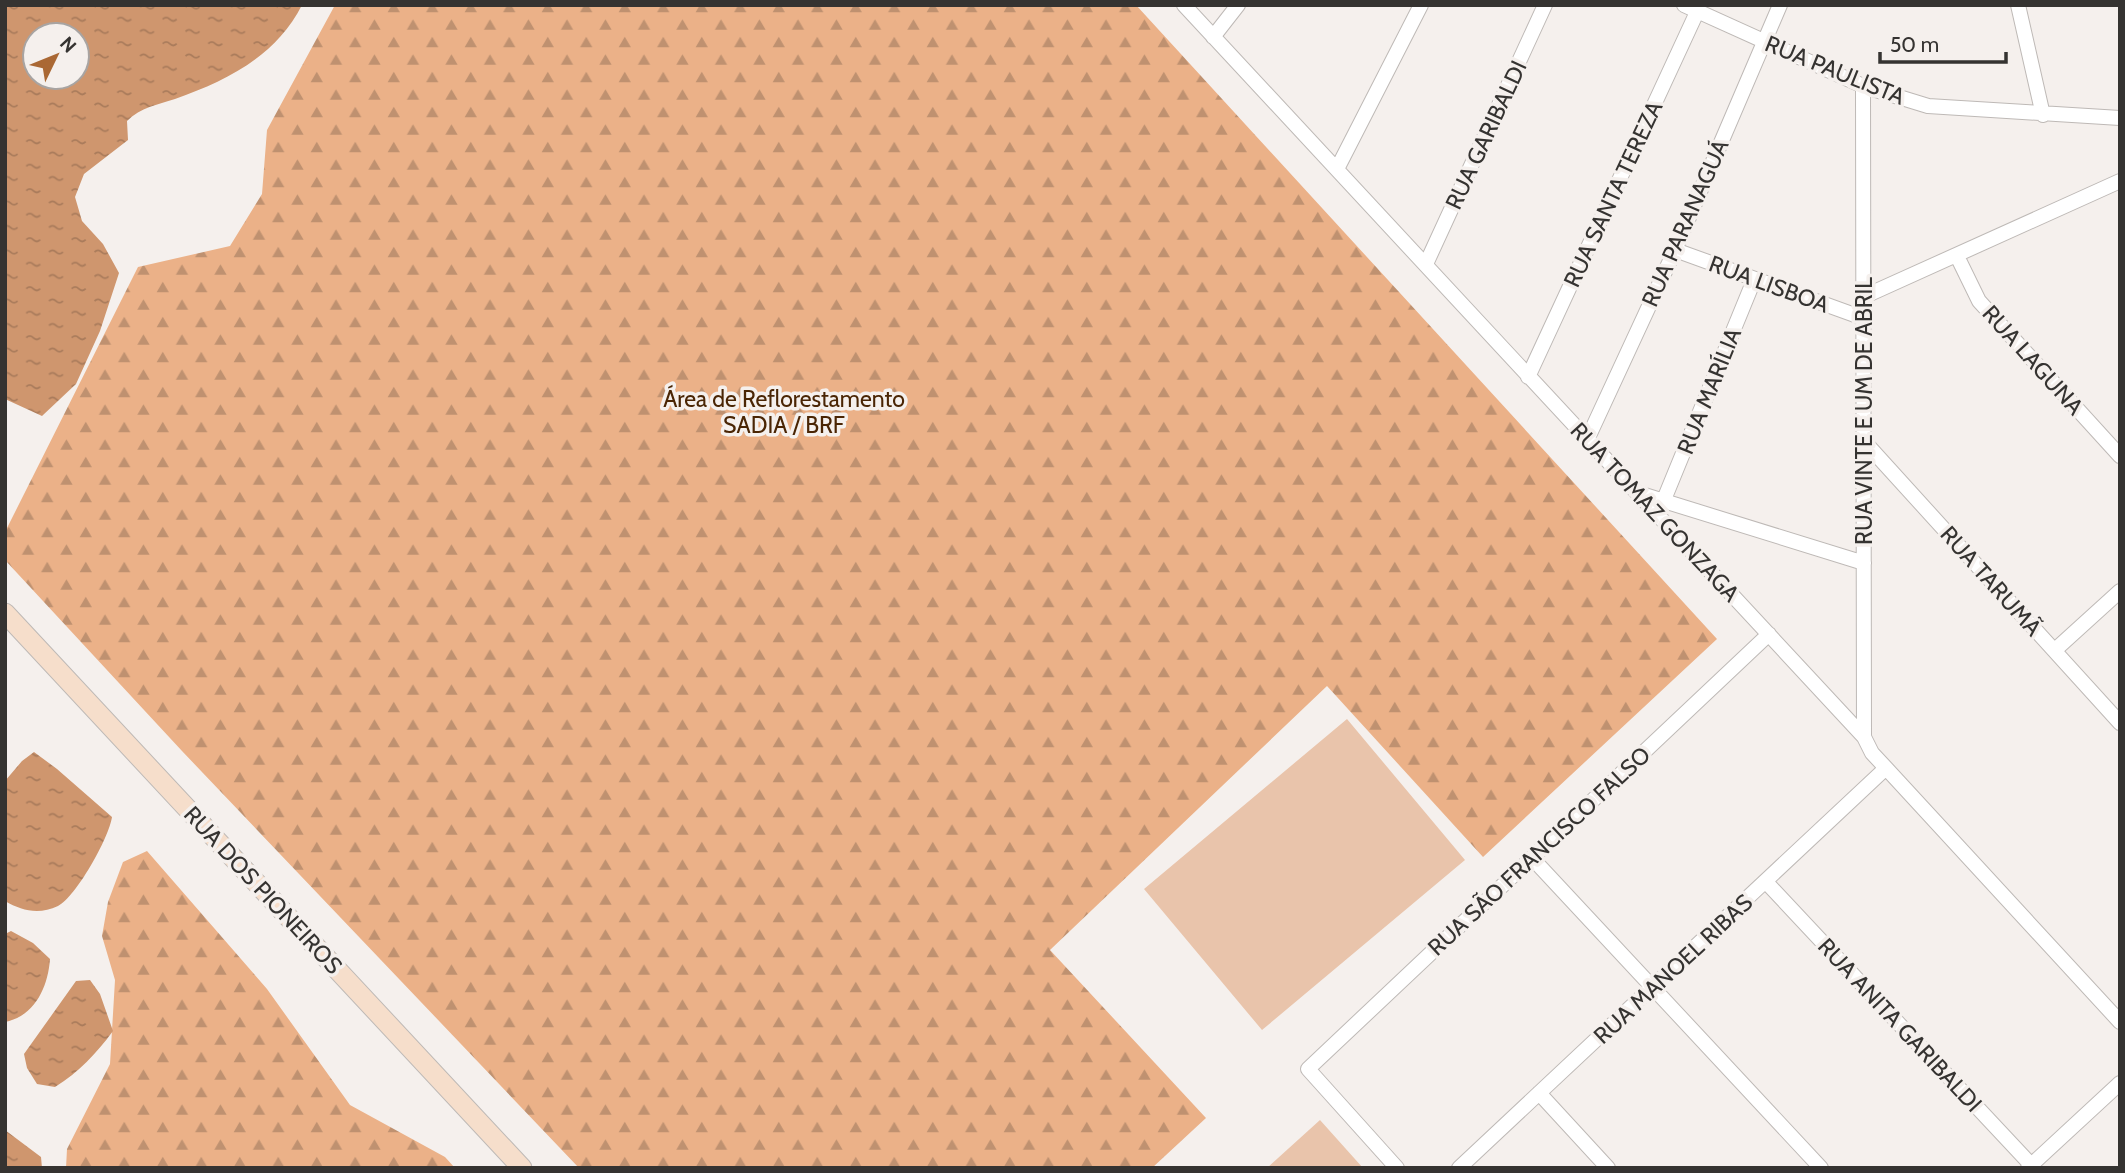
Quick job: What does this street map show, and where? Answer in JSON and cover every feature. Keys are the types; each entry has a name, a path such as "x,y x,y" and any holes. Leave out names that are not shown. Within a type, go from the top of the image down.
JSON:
{"main road":[{"name":"RUA DOS PIONEIROS","path":"5,613 522,1168"}],"street":[{"name":"RUA TOMAZ GONZAGA","path":"1184,5 1864,737 1872,753 2120,1022"},
{"path":"1213,37 1238,5"},
{"path":"1337,169 1421,5"},
{"name":"RUA GARIBALDI","path":"1426,264 1545,5"},
{"name":"RUA PARANAGUÁ","path":"1587,440 1675,250 1780,5"},
{"path":"2018,5 2043,114"},
{"name":"RUA PAULISTA","path":"1690,8 1863,86 1928,106 2120,118"},
{"name":"RUA SANTA TEREZA","path":"1528,377 1690,8"},
{"name":"RUA VINTE E UM DE ABRIL","path":"1863,86 1864,737"},
{"path":"1863,297 2120,181"},
{"name":"RUA LISBOA","path":"1675,250 1863,318"},
{"name":"RUA LAGUNA","path":"1957,256 1979,301 2120,456"},
{"name":"RUA MARÍLIA","path":"1663,502 1754,279"},
{"name":"RUA TARUMÃ","path":"1862,439 2120,723"},
{"path":"1634,491 1864,563"},
{"path":"2055,650 2120,592"},
{"name":"RUA SÃO FRANCISCO FALSO","path":"1397,1168 1308,1069 1769,634"},
{"name":"RUA MANOEL RIBAS","path":"1459,1168 1767,883 1886,768"},
{"path":"1532,858 1821,1168"},
{"name":"RUA ANITA GARIBALDI","path":"1767,883 2031,1167"},
{"path":"2031,1167 2120,1083"},
{"path":"1539,1093 1608,1168"}],"green space":[{"name":"Área de Reflorestamento SADIA / BRF","path":"335,5 1136,5 1717,639 1483,857 1327,686 1050,950 1206,1118 1152,1168 579,1168 182,751 5,560 5,532 138,267 230,246 262,194 267,130"},
{"path":"147,851 267,989 350,1105 445,1157 455,1168 66,1168 67,1149 110,1064 115,980 102,936 108,902 123,862"}],"shaded area":[{"path":"1347,719 1465,860 1262,1030 1144,889"},
{"path":"1320,1120 1363,1168 1267,1168"}],"water":[{"path":"5,5 302,5 279,39 248,64 213,84 132,116 127,121 128,140 84,174 75,197 82,221 103,244 119,273 100,331 76,384 42,416 5,399"},
{"path":"34,752 112,817 98,852 74,891 58,906 37,911 5,901 5,781 22,761"},
{"path":"11,931 33,943 50,959 43,990 38,999 24,1014 5,1022 5,934"},
{"path":"90,980 100,994 113,1031 87,1062 64,1081 55,1087 37,1084 27,1068 24,1054 76,981"},
{"path":"5,1130 41,1157 42,1168 5,1168"}]}
